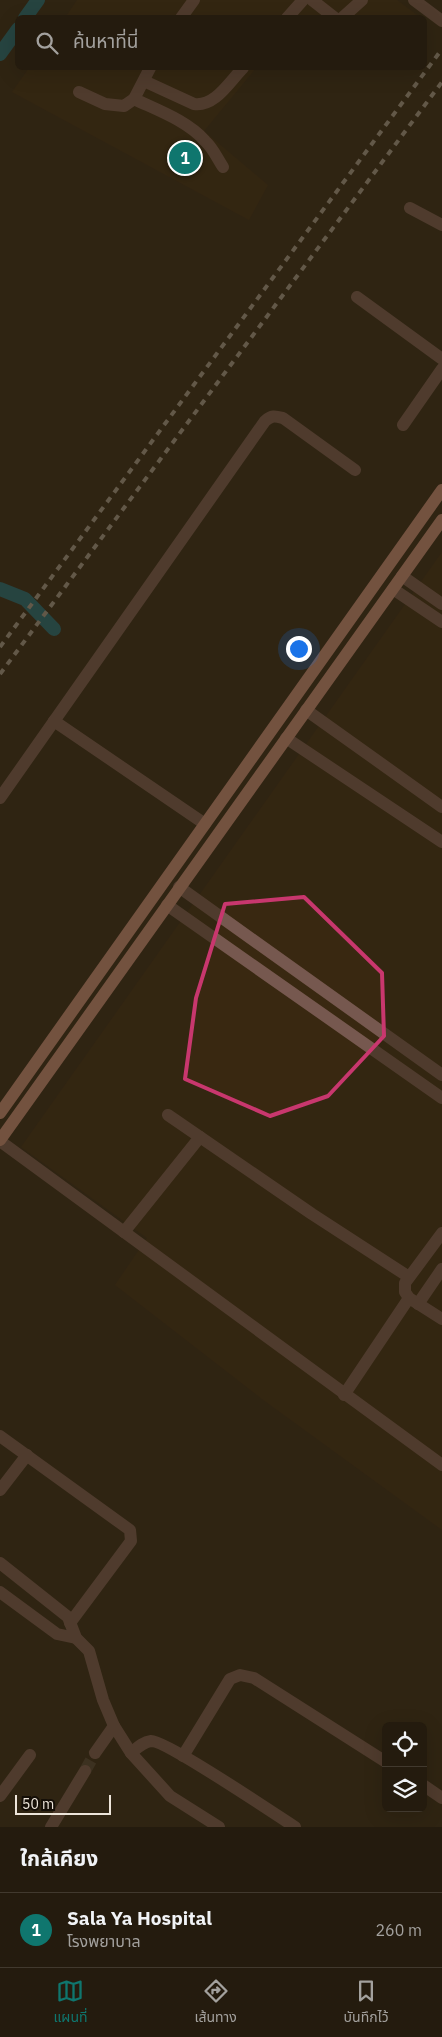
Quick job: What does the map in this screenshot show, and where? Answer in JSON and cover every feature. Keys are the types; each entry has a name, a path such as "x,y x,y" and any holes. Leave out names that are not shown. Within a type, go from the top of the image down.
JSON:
{"main road":[{"path":"0,1113 442,490"},
{"path":"0,1140 442,520"},
{"path":"392,562 404,574"},
{"path":"166,879 179,887"},
{"path":"154,896 167,905"}],"street":[{"path":"183,15 194,0"},
{"path":"290,15 303,0"},
{"path":"312,0 331,15"},
{"path":"345,15 362,0"},
{"path":"414,0 442,21"},
{"path":"80,92 105,104 124,106 134,99 149,70"},
{"path":"144,80 194,104 201,105 209,103 240,70"},
{"path":"134,99 184,124 204,139 222,167"},
{"path":"184,124 194,104"},
{"path":"410,208 442,225"},
{"path":"357,297 442,359"},
{"path":"403,424 442,370"},
{"path":"0,798 270,417 283,418 355,470"},
{"path":"404,574 442,604"},
{"path":"393,589 442,622"},
{"path":"306,710 442,807"},
{"path":"54,721 205,824"},
{"path":"286,738 442,842"},
{"path":"179,887 442,1075"},
{"path":"167,905 442,1098"},
{"path":"168,1115 407,1280"},
{"path":"124,1232 200,1138"},
{"path":"0,1140 344,1395 442,1465"},
{"path":"442,1233 407,1280 405,1292 414,1301 442,1320"},
{"path":"344,1395 414,1301 442,1269"},
{"path":"0,1436 130,1530 131,1541 70,1623"},
{"path":"0,1490 27,1455"},
{"path":"0,1563 68,1617 76,1638 89,1651 103,1700 114,1726 131,1753 170,1796 220,1827"},
{"path":"0,1592 57,1634 76,1638"},
{"path":"183,1756 230,1679 240,1675 254,1678 382,1759"},
{"path":"95,1753 114,1726"},
{"path":"131,1753 142,1744 152,1741 160,1743 295,1827"},
{"path":"0,1796 30,1755"},
{"path":"51,1827 85,1771"},
{"path":"427,1788 442,1798"}],"highlighted area":[{"path":"304,897 382,973 384,1036 328,1096 270,1116 185,1079 196,998 225,904"}],"shaded area":[{"path":"77,0 397,0 417,15 67,15"},
{"path":"28,70 254,70 204,131 268,185 249,220 12,92"},
{"path":"442,552 442,1530 262,1399 115,1285 147,1238 21,1147"}],"waterway":[{"path":"27,15 38,0"},
{"path":"0,54 15,33"},
{"path":"0,589 25,599 54,629"}],"tunnel":[{"path":"85,1771 95,1753"}],"railway":[{"path":"427,69 442,49"},
{"path":"0,647 426,70"},
{"path":"0,674 442,82"}],"place":[{"name":"Sala Ya Hospital","path":"185,158"}]}
